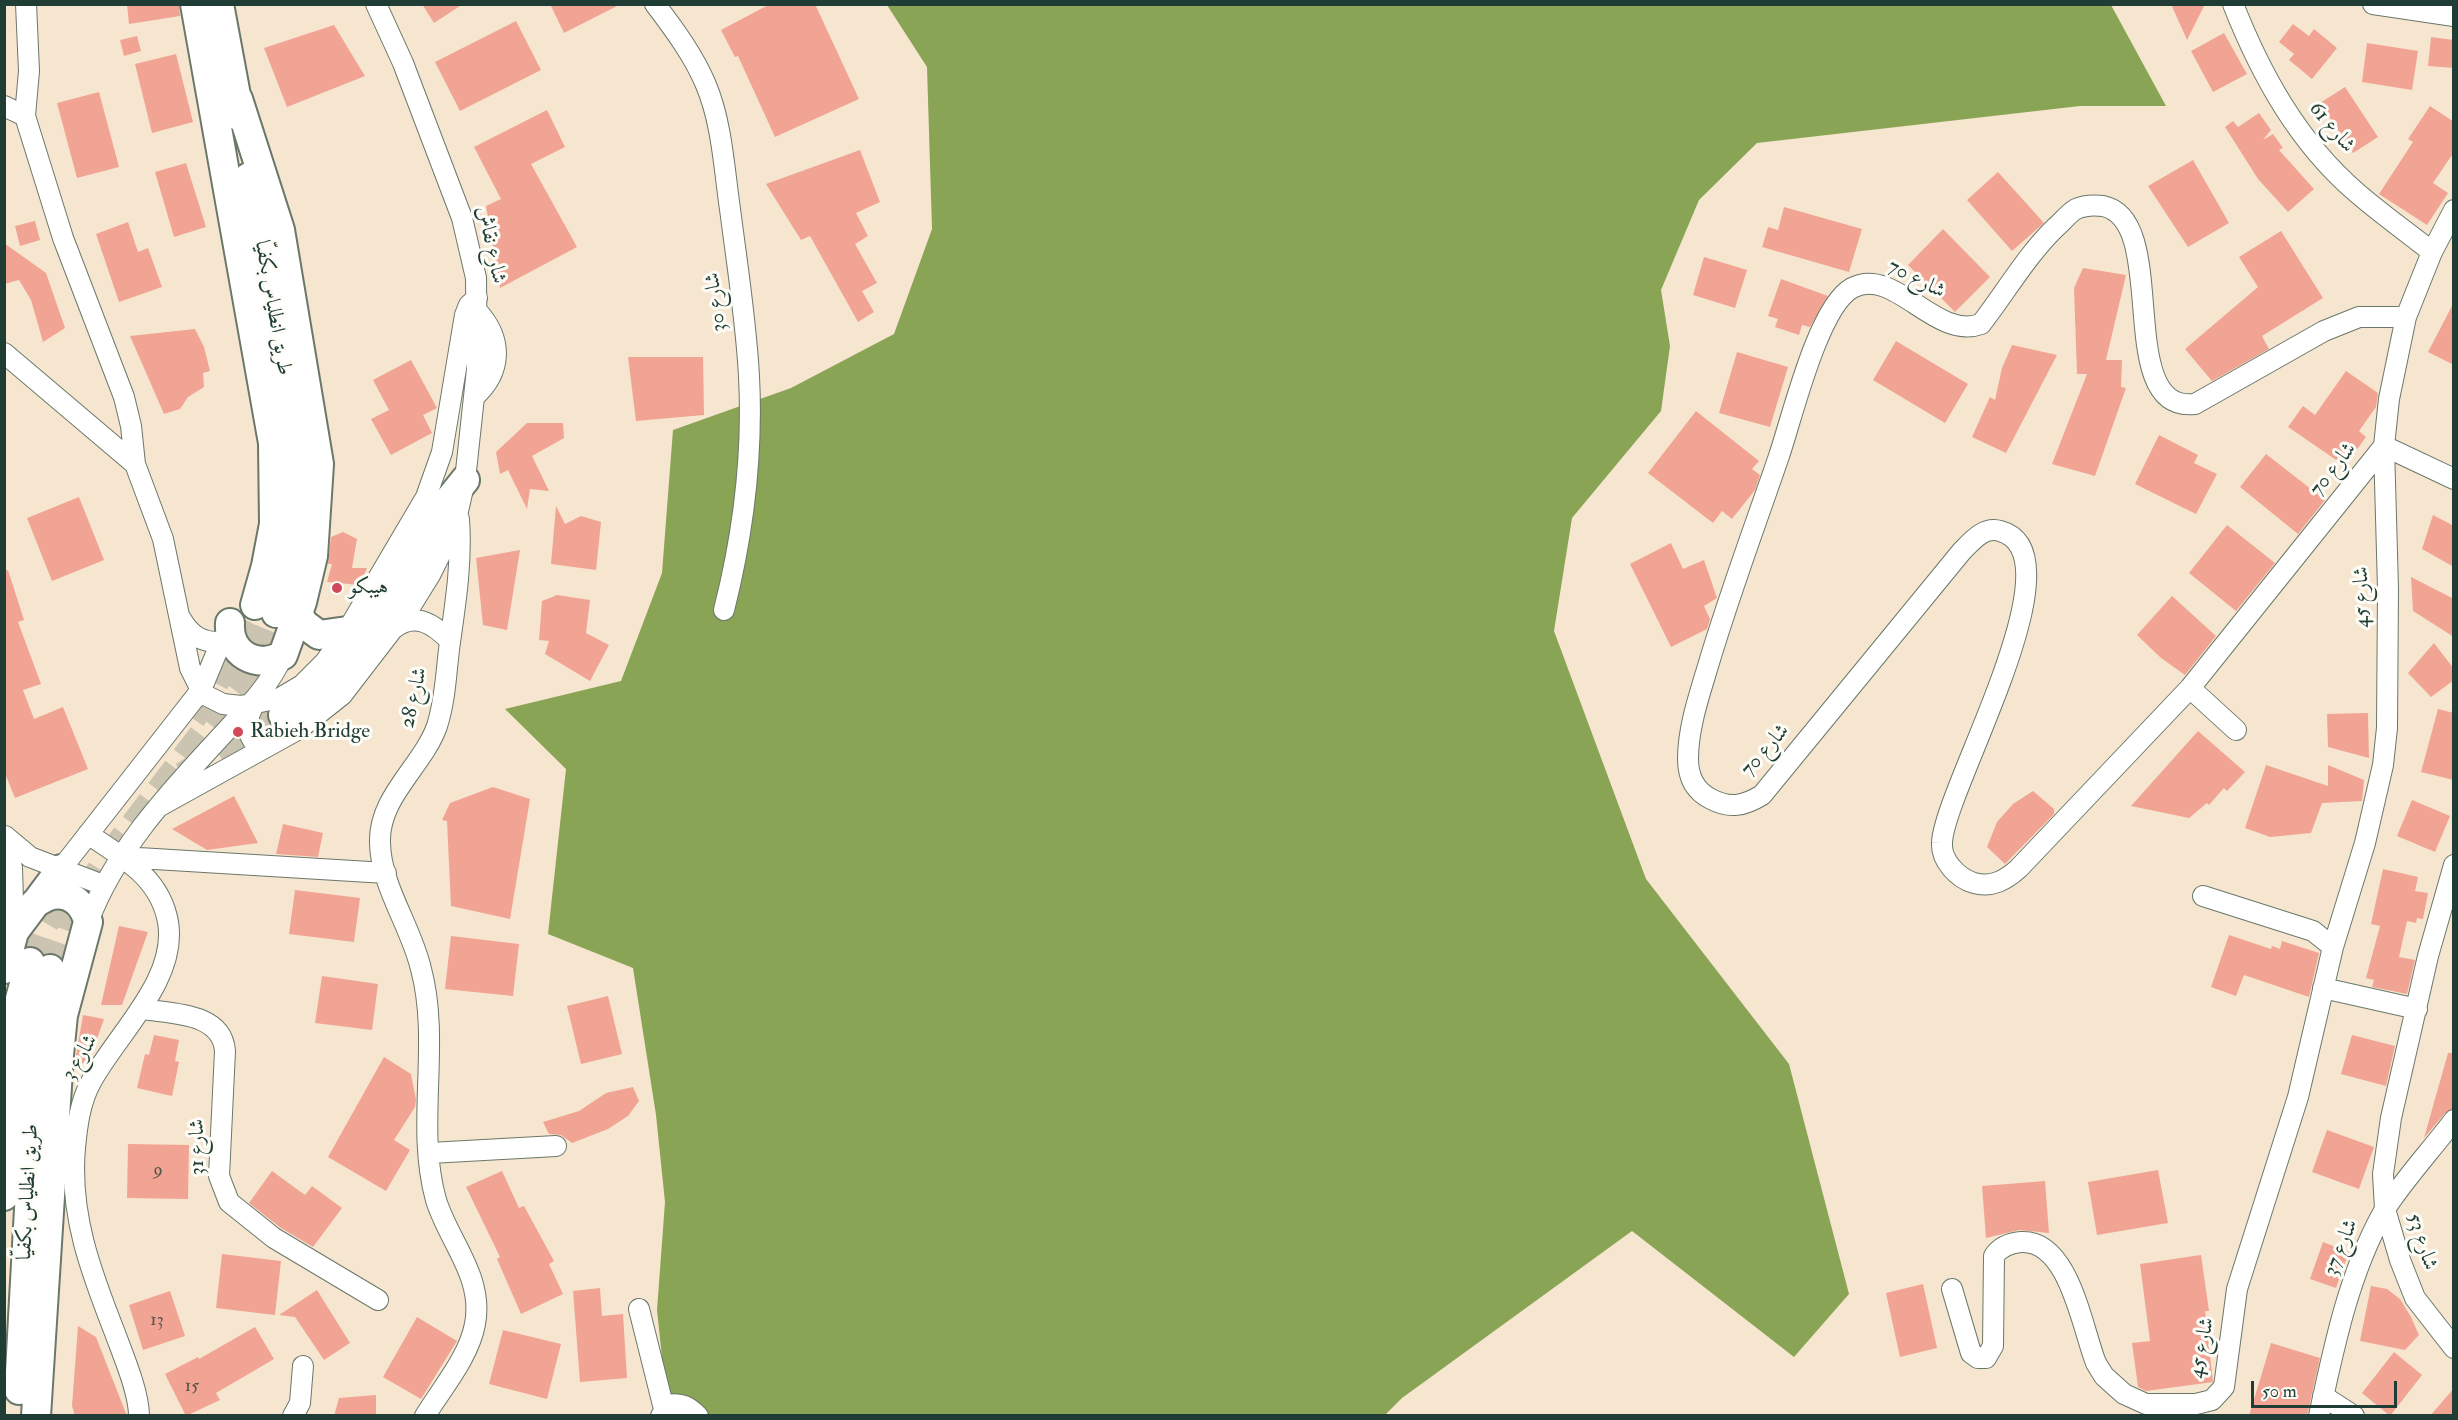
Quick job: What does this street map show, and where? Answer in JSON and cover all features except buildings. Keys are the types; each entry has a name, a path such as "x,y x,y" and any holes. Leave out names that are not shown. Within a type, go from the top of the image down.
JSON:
{"highway":[{"path":"195,4 261,375 273,443 274,524 266,566 283,655 261,662 246,657 234,646 225,632 253,555 256,528 256,473 250,403 261,375"},
{"name":"طريق انطلياس بكفيّا","path":"219,4 238,99 297,452 295,534 285,585 276,611"},
{"path":"283,715 325,688 354,654 399,582 436,516 465,480"},
{"path":"276,611 303,624 319,635 347,631"},
{"path":"4,1196 17,1010 28,967 14,932 61,869"},
{"path":"35,903 53,895 74,899 86,909 88,922 68,995 60,1045 36,1416"},
{"name":"طريق انطلياس بكفيّا","path":"16,1416 39,1027 28,967"}],"street":[{"path":"26,4 29,71 24,116 63,238 124,397 131,426 135,464 163,539 190,668 201,690 223,704 252,704 280,698 302,685 325,662 347,631 426,496 442,452 465,315 478,305"},
{"name":"شارع نقاش","path":"376,4 411,83 462,218 476,278 478,305 474,397 465,480 458,510"},
{"name":"شارع 30","path":"655,4 673,27 706,85 714,113 743,310 749,377 748,448 741,529 724,610"},
{"name":"شارع 61","path":"2233,4 2264,76 2298,130 2354,191 2432,252"},
{"path":"2373,4 2454,16"},
{"path":"4,106 24,116"},
{"name":"شارع 70","path":"2384,446 2190,688 2008,878 1985,885 1959,876 1943,853 1943,834 2015,639 2027,581 2026,561 2018,543 2006,533 1989,530 1975,538 1962,551 1761,795 1736,806 1721,804 1696,790 1688,759 1693,716 1726,603 1780,455 1805,374 1840,298 1850,289 1870,283 1881,285 1945,322 1972,327 1981,324 2038,244 2075,210 2089,205 2115,210 2128,226 2135,255 2155,378 2165,396 2178,405 2195,404 2300,343 2359,317 2406,317"},
{"name":"شارع 45","path":"1952,1289 1971,1353 1978,1358 1986,1358 1993,1346 1994,1256 1999,1249 2010,1244 2032,1242 2041,1245 2050,1251 2061,1266 2096,1363 2115,1387 2133,1400 2146,1404 2187,1404 2212,1400 2224,1386 2237,1289 2298,1097 2333,947 2366,843 2383,765 2387,728 2388,600 2384,446 2389,399 2406,317 2432,252 2454,210"},
{"path":"4,353 135,464"},
{"path":"2384,446 2454,479"},
{"path":"160,806 299,729 329,708 353,683 430,574 446,543 458,510"},
{"name":"شارع 28","path":"425,1416 462,1357 475,1325 476,1299 471,1278 436,1200 430,1153 427,999 422,968 387,878 379,843 381,827 388,806 427,748 444,699 460,563 458,510"},
{"path":"181,619 193,635 211,642 225,632"},
{"path":"390,631 407,621 416,620 435,626 450,641"},
{"path":"61,869 201,690 225,632"},
{"path":"88,922 103,885 142,825 252,704 267,684 283,655"},
{"path":"2190,688 2236,729"},
{"path":"252,704 247,723 254,742 261,750"},
{"name":"شارع 3","path":"88,834 139,868 153,884 163,903 168,923 168,944 163,965 142,1009 90,1082 78,1120 73,1173 77,1221 91,1274 122,1351 140,1414"},
{"path":"4,836 30,857 103,885"},
{"path":"4,836 12,868 14,932"},
{"path":"121,856 387,878"},
{"path":"2385,1209 2383,1174 2385,1152 2428,956 2454,865"},
{"path":"2203,896 2313,931 2333,947"},
{"path":"2323,988 2417,1009"},
{"name":"شارع 31","path":"142,1009 208,1023 221,1033 224,1040 219,1176 229,1202 274,1238 378,1300"},
{"name":"شارع 37","path":"2321,1406 2355,1274 2385,1209 2454,1120"},
{"path":"430,1153 556,1146"},
{"name":"شارع 53","path":"2385,1209 2400,1260 2415,1298 2454,1348"},
{"path":"639,1309 662,1412"},
{"path":"293,1416 300,1403 303,1366"},
{"path":"662,1412 668,1405 680,1404 698,1416"},
{"path":"2321,1406 2354,1416"}],"green space":[{"path":"887,5 2111,5 2166,106 2080,106 1757,143 1699,200 1661,290 1670,346 1661,411 1572,518 1554,631 1646,879 1789,1064 1849,1294 1794,1357 1632,1231 1402,1398 1385,1415 668,1415 657,1310 665,1202 656,1115 633,968 548,934 566,769 505,709 621,681 662,573 673,430 791,388 894,334 932,229 927,67"}],"tunnel":[{"path":"192,718 210,692 255,605"},
{"path":"50,969 65,927 105,863 253,669 276,613"},
{"path":"183,776 283,715"},
{"path":"30,962 43,926 64,890"}],"place":[{"name":"هيبكو","path":"337,588"},
{"name":"Rabieh Bridge","path":"238,732"}]}
